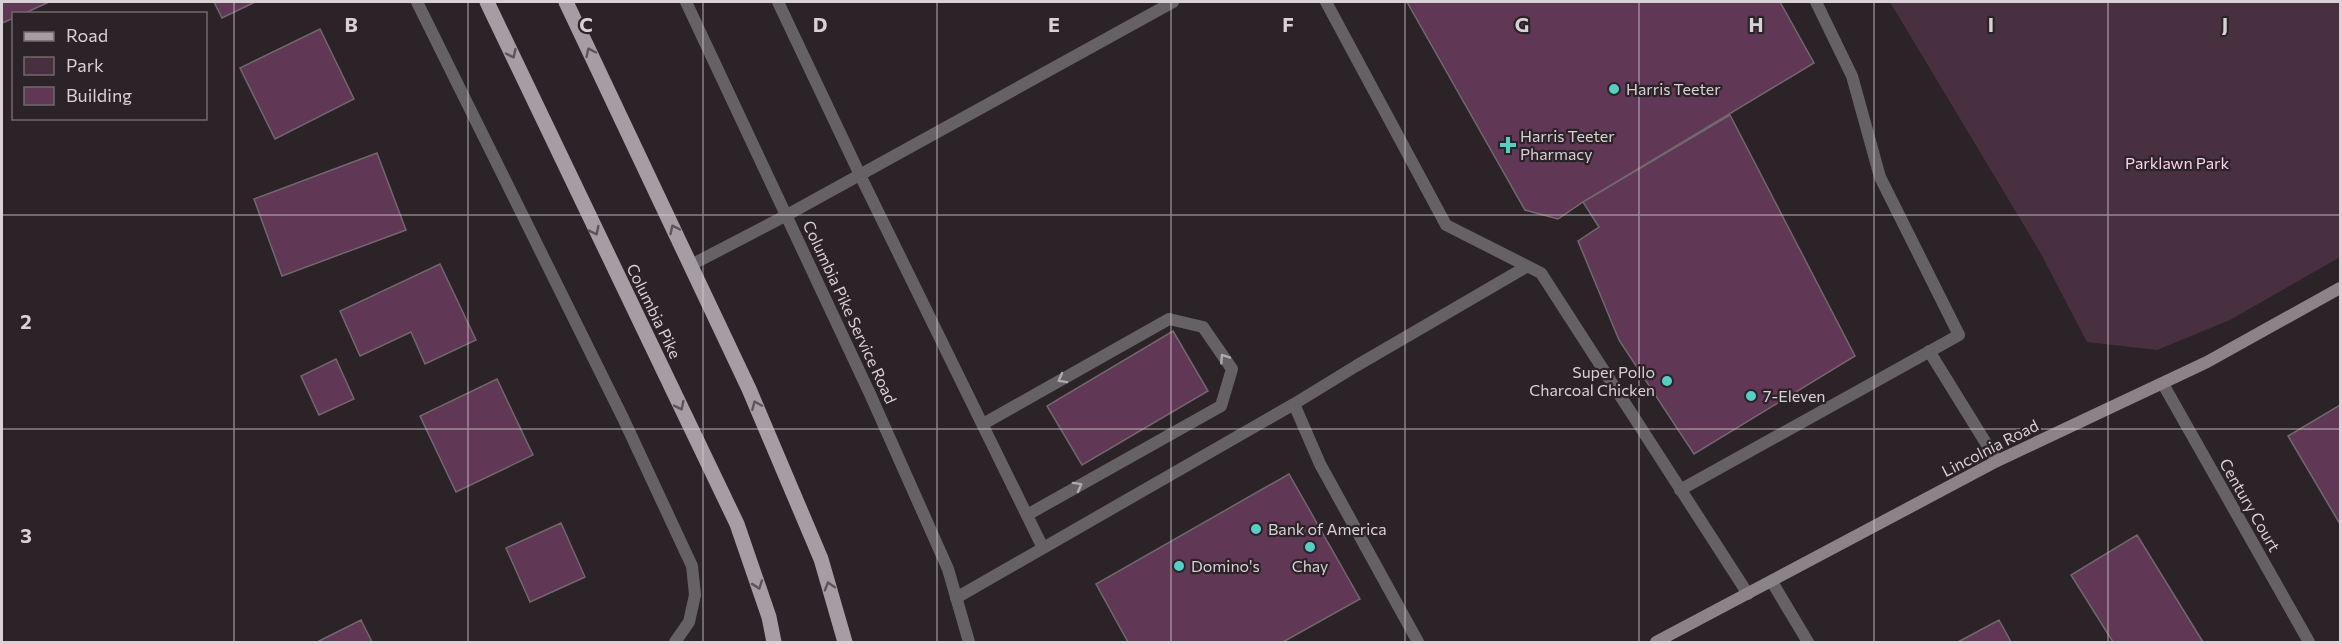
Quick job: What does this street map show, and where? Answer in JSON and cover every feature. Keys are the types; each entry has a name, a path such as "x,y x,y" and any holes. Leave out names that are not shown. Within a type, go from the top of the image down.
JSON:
{"main road":[{"name":"Columbia Pike","path":"487,2 737,524 769,617 774,642"},
{"path":"566,2 749,389 820,559 844,642"},
{"name":"Lincolnia Road","path":"1656,642 1997,461 2207,362 2340,288"}],"street":[{"path":"417,2 618,407 692,566 695,595 689,622 675,642"},
{"name":"Columbia Pike Service Road","path":"686,2 870,394 948,569 969,642"},
{"path":"778,2 1043,548"},
{"path":"691,265 787,215 1173,2"},
{"path":"1326,2 1446,225 1541,273 1748,594"},
{"path":"1680,490 1959,335 1880,177 1852,76 1816,2"},
{"path":"956,598 1294,404 1526,267"},
{"path":"982,424 1169,320 1203,327 1232,369 1221,406 1027,515"},
{"path":"1929,351 1997,461"},
{"name":"Century Court","path":"2163,384 2309,642"},
{"path":"1294,404 1320,464 1418,642"},
{"path":"1772,582 1808,642"}],"green space":[{"name":"Parklawn Park","path":"1890,2 2340,2 2340,257 2230,320 2157,350 2087,342 2040,252"}],"building":[{"path":"2,2 49,2 27,12 12,12 12,19 2,23"},
{"path":"214,2 255,2 222,18"},
{"name":"Harris Teeter","path":"1407,2 1780,2 1814,63 1558,219 1525,210"},
{"path":"320,29 354,99 275,139 240,68"},
{"path":"1730,115 1855,356 1694,454 1619,340 1578,241 1599,227 1583,202"},
{"path":"377,153 406,230 282,276 254,199"},
{"path":"440,264 476,340 425,364 411,332 360,356 340,311"},
{"path":"1173,331 1208,391 1082,465 1047,406"},
{"path":"336,359 354,399 319,415 301,376"},
{"path":"497,379 533,455 456,492 420,416"},
{"path":"2340,405 2340,524 2288,436"},
{"name":"Bank of America","path":"1289,474 1360,599 1283,642 1128,642 1096,584"},
{"path":"561,523 585,577 530,602 506,548"},
{"path":"2137,535 2203,642 2113,642 2071,575"},
{"path":"361,620 372,642 317,642"},
{"path":"1999,620 2011,642 1958,642"}],"place":[{"name":"Harris Teeter","path":"1614,89"},
{"name":"Harris Teeter Pharmacy","path":"1508,145"},
{"name":"Super Pollo Charcoal Chicken","path":"1667,381"},
{"name":"7-Eleven","path":"1751,396"},
{"name":"Bank of America","path":"1256,529"},
{"name":"Chay","path":"1310,547"},
{"name":"Domino's","path":"1179,566"}]}
